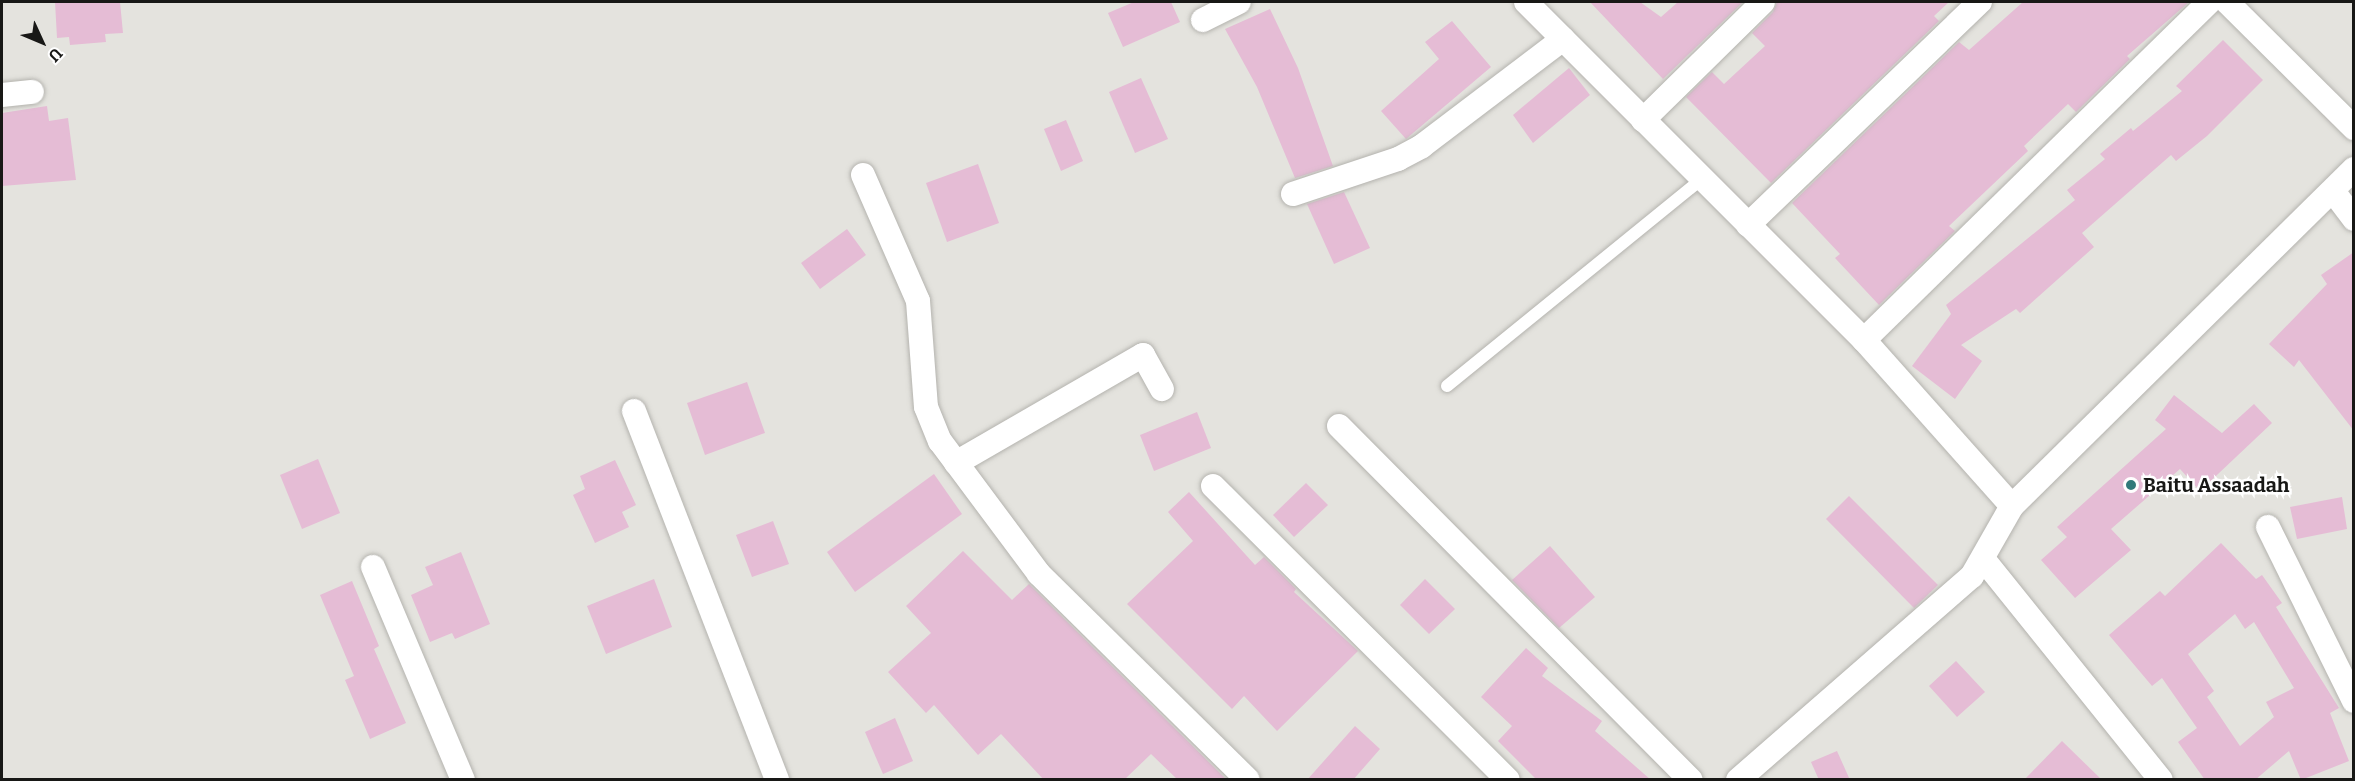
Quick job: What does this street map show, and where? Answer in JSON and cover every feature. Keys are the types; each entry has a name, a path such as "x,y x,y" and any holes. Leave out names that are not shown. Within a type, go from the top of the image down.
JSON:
{"street":[{"path":"1203,20 1239,2"},
{"path":"1642,120 1763,2"},
{"path":"1748,225 1980,2"},
{"path":"1864,340 2209,2"},
{"path":"2227,2 2354,128"},
{"path":"1536,5 1563,39 1642,120 1864,340 2012,506"},
{"path":"1293,194 1414,151 1563,39"},
{"path":"2,95 32,92"},
{"path":"1738,780 1972,576 1984,560 2012,506 2354,168"},
{"path":"863,175 918,301 926,407 956,463 1039,574 1248,780"},
{"path":"2333,190 2354,219"},
{"path":"956,463 1143,355 1162,389"},
{"path":"634,411 777,780"},
{"path":"1339,426 1690,780"},
{"path":"1213,486 1508,780"},
{"path":"2268,527 2354,701"},
{"path":"1984,560 2161,780"},
{"path":"373,567 463,780"}],"lane":[{"path":"1447,386 1702,179"}],"building":[{"path":"55,2 120,2 123,33 105,34 106,42 70,45 69,37 57,38"},
{"path":"1134,2 1171,2 1180,22 1123,47 1108,13"},
{"path":"1590,2 1640,2 1661,17 1678,2 1743,2 1663,79"},
{"path":"1777,2 1949,2 1934,16 1939,21 1771,183 1686,97 1712,72 1724,84 1765,46 1752,33 1773,12"},
{"path":"2023,2 2189,2 2127,56 2130,59 2076,112 2068,104 2024,146 2028,151 1949,226 1955,231 1879,305 1835,258 1840,254 1792,203 1959,42 1969,50"},
{"path":"1270,9 1298,68 1333,166 1295,178 1257,87 1225,29"},
{"path":"1452,21 1491,67 1406,139 1381,111 1439,59 1425,42"},
{"path":"2223,40 2263,80 2207,136 2176,161 2171,155 2082,233 2094,247 2020,313 2016,309 1961,345 1982,361 1955,399 1912,366 1951,314 1946,305 2075,200 2067,190 2105,159 2100,154 2131,128 2133,131 2182,91 2176,86"},
{"path":"1569,68 1590,95 1533,143 1513,115"},
{"path":"1141,78 1168,139 1135,153 1109,92"},
{"path":"47,106 49,121 68,118 76,180 2,186 2,113"},
{"path":"1066,120 1083,161 1061,171 1044,129"},
{"path":"978,164 999,223 947,242 926,183"},
{"path":"1344,192 1370,248 1334,264 1307,204"},
{"path":"847,229 866,255 820,289 801,263"},
{"path":"2354,252 2354,431 2299,360 2294,367 2269,344 2327,284 2321,275"},
{"path":"747,382 765,433 705,455 687,403"},
{"path":"2174,395 2222,433 2254,404 2272,423 2200,491 2180,469 2111,529 2131,550 2075,598 2041,560 2067,537 2057,527 2166,429 2155,420"},
{"path":"1197,412 1211,448 1154,471 1140,435"},
{"path":"318,459 340,513 302,529 280,475"},
{"path":"615,460 636,505 622,512 629,527 595,543 573,495 585,489 580,476"},
{"path":"934,474 962,514 855,592 827,552"},
{"path":"1306,483 1328,505 1294,537 1273,515"},
{"path":"1189,492 1255,565 1264,557 1296,589 1294,592 1358,651 1277,731 1244,696 1232,709 1127,604 1193,541 1168,512"},
{"path":"1849,496 1938,585 1914,608 1826,519"},
{"path":"2342,497 2347,529 2297,539 2290,507"},
{"path":"773,521 789,564 752,577 736,535"},
{"path":"2221,543 2256,579 2262,575 2282,603 2276,607 2339,708 2330,713 2349,761 2301,780 2289,751 2255,780 2205,780 2178,742 2197,728 2162,678 2152,686 2109,635 2160,591 2165,596","holes":["2235,614 2245,629 2254,622 2294,688 2266,702 2274,717 2240,746 2207,697 2214,691 2188,654"]},
{"path":"1550,546 1595,597 1559,628 1512,580"},
{"path":"963,551 1012,600 1029,584 1227,780 1178,780 1151,754 1124,780 1044,780 1001,734 978,755 934,705 926,713 888,672 931,633 906,606"},
{"path":"461,552 490,624 455,639 452,633 430,642 411,595 433,585 425,567"},
{"path":"654,579 672,627 606,654 587,606"},
{"path":"1425,579 1455,609 1429,634 1400,605"},
{"path":"352,581 379,646 374,649 406,723 370,739 345,680 354,676 320,595"},
{"path":"1526,648 1548,668 1542,676 1602,721 1595,731 1651,780 1537,780 1498,741 1512,726 1481,697"},
{"path":"1956,661 1985,692 1957,717 1929,686"},
{"path":"895,718 913,761 883,774 865,732"},
{"path":"1355,726 1380,749 1353,780 1307,780"},
{"path":"2062,741 2102,780 2024,780"},
{"path":"1837,751 1850,780 1819,780 1811,762"}],"place":[{"name":"Baitu Assaadah","path":"2131,485"}]}
